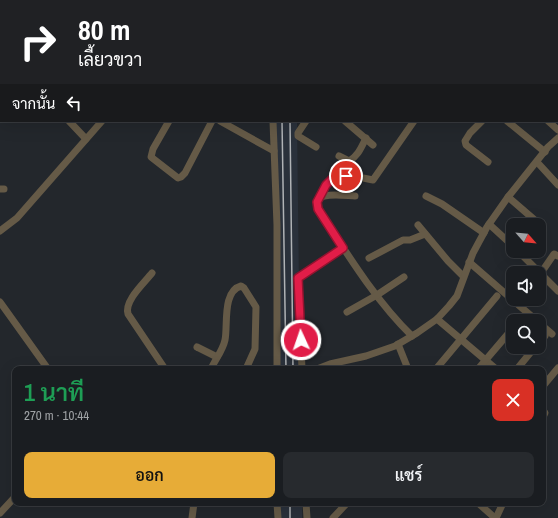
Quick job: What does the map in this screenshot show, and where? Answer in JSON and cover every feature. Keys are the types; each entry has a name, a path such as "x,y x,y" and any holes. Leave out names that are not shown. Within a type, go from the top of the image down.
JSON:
{"street":[{"path":"70,122 86,139"},
{"path":"0,231 17,218 101,122"},
{"path":"168,122 153,149 151,157 178,178 185,173 211,122"},
{"path":"222,122 274,151"},
{"path":"272,122 277,225 277,366"},
{"path":"305,122 298,133 298,136 316,147"},
{"path":"346,122 374,145"},
{"path":"412,336 392,316 343,248 318,209 317,202 326,185 333,178 346,176 373,180 413,122"},
{"path":"481,122 470,133 465,141 466,145 488,162"},
{"path":"508,122 545,152"},
{"path":"549,122 558,130"},
{"path":"338,156 349,161 360,151 366,138"},
{"path":"327,366 366,356 398,344 437,319 450,306 457,296 469,262 489,224 508,197 558,138"},
{"path":"537,162 558,185"},
{"path":"319,198 324,195 355,196"},
{"path":"426,196 442,204 484,233"},
{"path":"508,197 532,218"},
{"path":"489,224 506,240"},
{"path":"418,225 448,261 463,276"},
{"path":"370,258 403,240 410,240 425,234"},
{"path":"302,366 298,278 343,248"},
{"path":"546,266 554,254 558,256"},
{"path":"525,258 534,266"},
{"path":"469,262 529,314"},
{"path":"152,273 132,297 127,310 128,314 163,366"},
{"path":"347,312 377,295 404,276"},
{"path":"546,278 558,291"},
{"path":"212,366 225,341 226,313 230,295 234,289 240,286 244,288 256,308 255,349 247,366"},
{"path":"439,366 498,296"},
{"path":"0,302 46,366"},
{"path":"437,319 493,366"},
{"path":"481,366 506,336"},
{"path":"398,344 407,366"},
{"path":"197,347 217,357"},
{"path":"519,366 529,354"},
{"path":"343,361 345,366"},
{"path":"546,382 558,368"},
{"path":"0,513 12,500"},
{"path":"193,506 194,517"},
{"path":"278,506 278,518"},
{"path":"306,506 307,518"},
{"path":"334,518 345,506"},
{"path":"481,506 495,518 501,506"}],"shaded area":[{"path":"275,122 297,122 300,366 279,366"},
{"path":"280,506 302,506 302,518 280,518"}],"railway":[{"path":"282,122 286,366"},
{"path":"290,122 293,366"},
{"path":"290,506 290,518"}],"route":[{"path":"301,340 298,278 343,248 318,209 317,202 326,185 333,178 346,176"}]}
